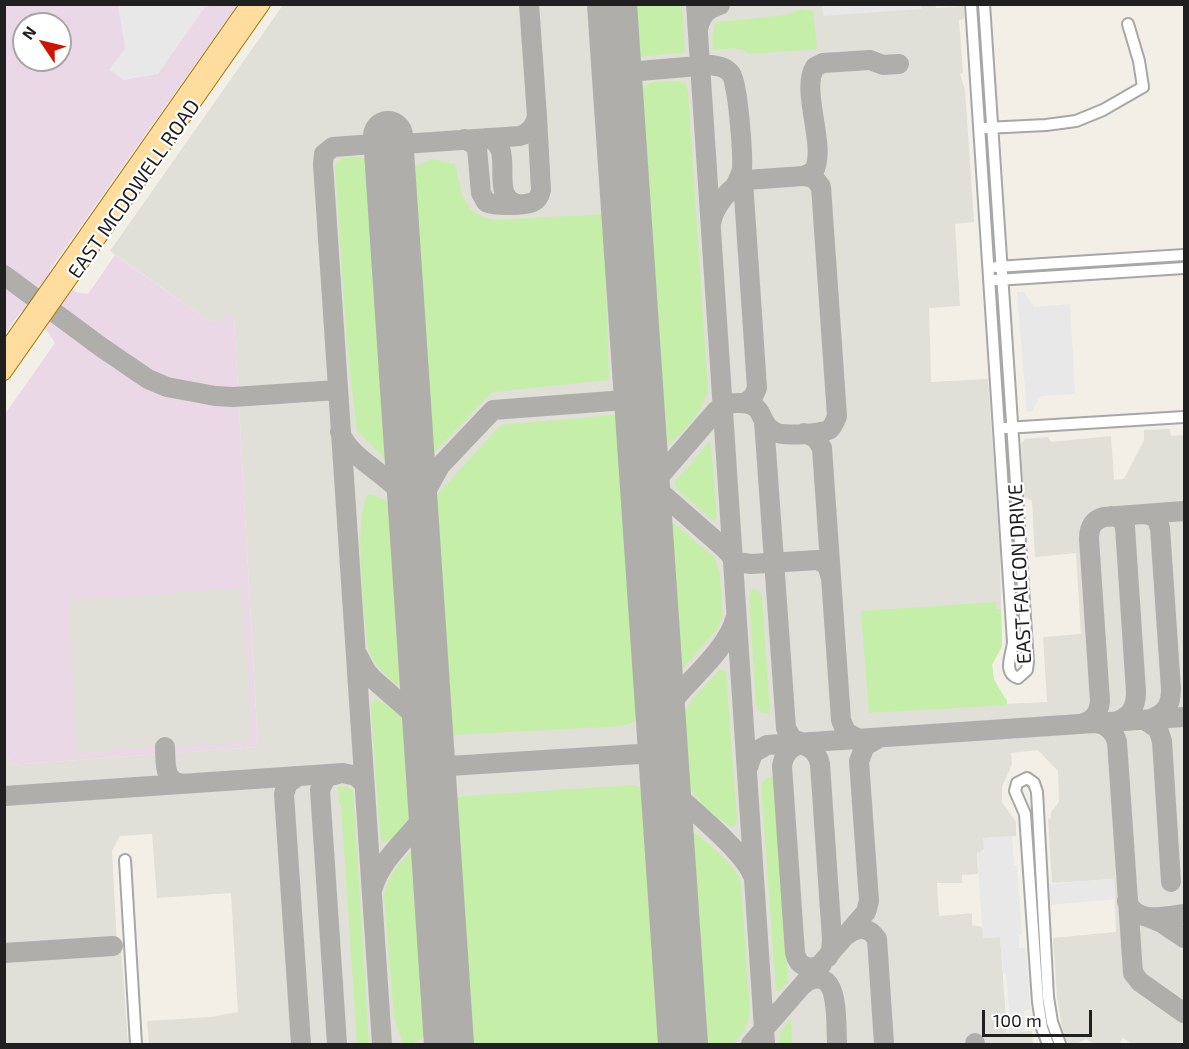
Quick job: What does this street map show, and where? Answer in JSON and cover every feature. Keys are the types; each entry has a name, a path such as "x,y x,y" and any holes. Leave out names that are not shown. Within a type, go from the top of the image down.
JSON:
{"main road":[{"name":"EAST MCDOWELL ROAD","path":"4,351 248,4"},
{"name":"EAST MCDOWELL ROAD","path":"4,373 263,4"}],"street":[{"name":"EAST FALCON DRIVE","path":"971,4 1013,642 1009,669 1011,674 1018,678 1027,670 1028,662 984,4"},
{"path":"978,127 992,129 1076,121 1103,110 1143,87 1128,24"},
{"path":"989,267 1185,255"},
{"path":"1125,258 1126,272"},
{"path":"990,281 1185,268"},
{"path":"999,428 1185,417"},
{"path":"1048,1044 1042,1028 1038,1002 1025,814 1015,790 1017,783 1027,778 1034,783 1037,792 1048,997 1052,1022 1060,1044"},
{"path":"125,860 136,1044"}],"shaded area":[{"path":"118,4 212,5 205,7 158,74 124,80 109,70 125,48"},
{"path":"822,4 922,5 921,9 823,16"},
{"path":"935,4 936,8 964,6 964,19 959,20 963,73 960,74 965,90 974,222 955,224 960,306 929,308 931,382 988,379 1000,552 1002,646 992,665 994,680 1007,704 1047,702 1043,637 1081,634 1076,553 1035,557 1032,501 1024,497 1021,444 1025,439 1048,437 1051,442 1111,436 1114,480 1124,479 1144,440 1144,430 1170,429 1171,436 1184,435 1184,1044 1132,1044 1123,1038 1119,1044 1094,1044 1086,1039 1076,1044 1069,1044 1066,1039 1057,997 1053,938 1116,932 1114,879 1052,883 1048,819 1051,818 1051,812 1059,802 1058,771 1038,750 1011,753 1012,764 1002,787 1002,802 1016,822 1016,836 984,838 985,848 977,853 978,874 962,875 962,883 937,883 939,916 972,913 972,925 983,927 984,938 1000,937 1007,1033 1032,1031 1033,1044 149,1044 147,1021 211,1017 238,1012 231,893 157,898 152,834 120,836 112,851 117,947 121,947 128,1044 5,1044 5,756 9,756 10,765 258,747 234,317 209,321 110,251 283,5"},
{"path":"5,5 237,5 49,271 76,292 88,294 115,255 209,321 234,316 258,747 10,765 9,756 4,756 5,414 55,343 48,332 21,311 5,334"},
{"path":"1017,292 1024,292 1034,307 1070,304 1075,394 1041,396 1032,411 1027,412"},
{"path":"242,588 252,741 76,753 69,600"},
{"path":"1012,836 1014,865 1017,865 1022,935 1019,935 1019,948 1026,948 1030,1009 1024,1011 1025,1032 1007,1033 1006,1023 1010,1022 1000,937 983,938 978,853 984,852 983,838"},
{"path":"1114,879 1115,899 1050,905 1049,884"}],"green space":[{"path":"635,5 682,5 685,52 638,57"},
{"path":"798,9 813,11 817,49 749,54 737,49 713,50 713,32 717,22 786,15"},
{"path":"653,82 685,83 688,91 708,389 703,404 692,421 665,446 640,93 641,88"},
{"path":"358,157 367,159 372,166 392,466 357,431 347,345 335,167 341,159"},
{"path":"433,159 455,164 465,201 469,208 484,217 496,220 604,214 609,380 492,392 428,459 409,190 413,167"},
{"path":"615,415 640,713 634,722 622,726 453,735 448,731 444,721 430,502 501,425"},
{"path":"709,442 717,514 715,522 678,490 674,483"},
{"path":"369,494 383,499 395,508 407,682 404,688 382,672 368,648 360,543 364,504"},
{"path":"675,524 715,558 720,576 722,605 722,618 717,629 682,669 679,665 669,528"},
{"path":"753,589 762,597 770,714 760,712 756,704 749,598"},
{"path":"996,602 996,609 1001,609 1002,646 992,665 994,680 1007,701 1007,705 869,713 861,611"},
{"path":"720,669 726,672 737,818 735,826 731,827 708,810 689,788 682,727 690,702"},
{"path":"375,699 395,711 410,729 415,811 390,841 384,842 380,836 371,706"},
{"path":"774,776 788,981 779,992 776,990 761,785 765,779"},
{"path":"635,785 641,789 644,796 660,1044 466,1044 451,807 453,802 466,796"},
{"path":"338,786 353,790 369,1044 357,1044"},
{"path":"692,833 698,835 723,857 734,869 741,883 750,1014 744,1031 733,1044 704,1044 690,837"},
{"path":"415,850 418,854 430,1026 420,1040 403,1044 394,1018 384,897 387,883 394,872 411,851"},
{"path":"791,1019 792,1044 779,1044 780,1032"}],"taxiway":[{"path":"388,145 520,136 529,131 537,116 529,4"},
{"path":"696,4 765,1044"},
{"path":"698,29 705,13 720,5"},
{"path":"711,224 719,204 740,183 746,180 804,176 814,171 818,147 810,89 815,67 823,63 870,60 883,65 899,64"},
{"path":"616,73 710,65 722,67 729,72 734,80 736,91 742,149 742,169 735,186"},
{"path":"464,139 477,148 481,193 486,202 509,205 533,202 541,190 537,116"},
{"path":"486,138 496,142 500,150 504,192 509,199 518,204"},
{"path":"382,1044 323,164 324,154 333,147 388,143"},
{"path":"645,493 716,411 731,403 747,404 758,409 765,424 779,434 794,435 826,431 834,423 837,416 821,187 814,178 804,176"},
{"path":"743,181 757,388 753,397 745,403"},
{"path":"4,275 101,347 148,379 167,387 233,397 337,390"},
{"path":"413,515 440,466 493,410 638,399"},
{"path":"764,421 786,728 792,739 804,743"},
{"path":"340,432 355,454 399,491 413,515"},
{"path":"804,433 816,438 822,448 841,720 846,732 859,739"},
{"path":"644,478 737,562 751,564 818,560 827,565 831,578"},
{"path":"1081,724 1095,716 1100,701 1089,539 1091,528 1094,522 1104,517 1184,511"},
{"path":"1145,514 1156,517 1160,528 1171,689 1170,700 1164,712 1150,719"},
{"path":"1112,516 1122,519 1125,527 1136,692 1132,711 1115,722"},
{"path":"639,754 656,744 664,712 717,652 735,619"},
{"path":"357,654 373,679 428,727"},
{"path":"747,770 753,753 767,745 1184,717"},
{"path":"1145,720 1158,729 1162,741 1171,882"},
{"path":"1095,723 1109,729 1117,742 1133,973 1140,982 1184,1013"},
{"path":"751,1044 866,912 869,901 859,761 865,746 879,738"},
{"path":"429,743 436,757 449,766 639,754 647,756 657,764 663,779 671,790 728,842 752,874"},
{"path":"804,743 789,751 784,757 782,766 795,953 799,962 805,966 813,967 822,964"},
{"path":"796,744 812,750 820,764 832,939 828,957"},
{"path":"165,747 169,775 171,779 182,784"},
{"path":"432,790 437,774 449,766"},
{"path":"4,796 343,773 356,776 364,784"},
{"path":"337,1044 320,790 326,777 338,774"},
{"path":"297,777 288,783 284,794 301,1044"},
{"path":"373,888 384,865 433,802"},
{"path":"1127,901 1131,909 1144,916 1184,914"},
{"path":"1150,918 1184,938"},
{"path":"847,935 855,930 863,929 877,939 884,1044"},
{"path":"4,953 113,946"},
{"path":"803,985 811,979 818,978 827,982 834,997 837,1044"},
{"path":"438,1044 445,1034 447,1020"}],"runway":[{"path":"612,4 683,1044"},
{"path":"388,136 449,1044"}]}
